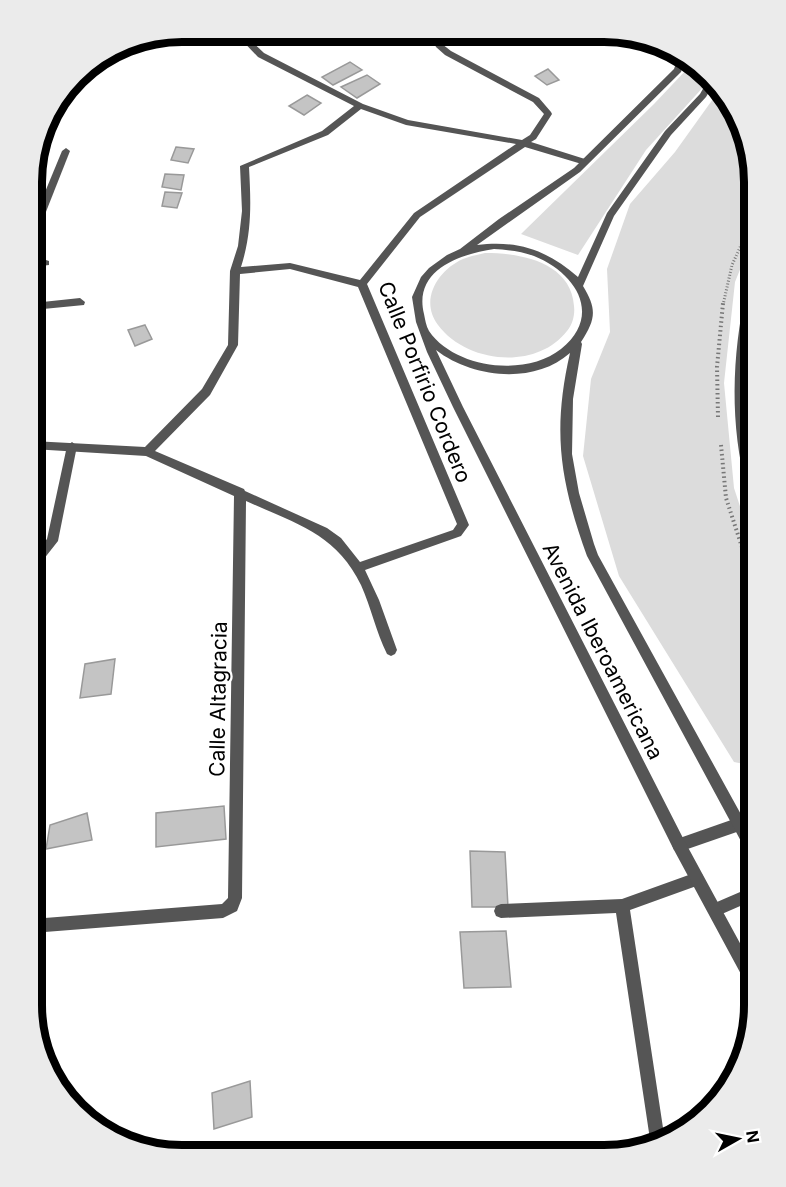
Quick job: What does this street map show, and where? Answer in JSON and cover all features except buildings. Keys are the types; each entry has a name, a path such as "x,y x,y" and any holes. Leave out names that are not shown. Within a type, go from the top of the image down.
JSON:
{"street":[{"path":"248,42 261,55 360,106 406,122 523,143 585,162"},
{"name":"Calle Porfirio Cordero","path":"359,567 457,533 463,525 362,284 417,215 533,137 548,114 545,108 518,90 448,53 438,42"},
{"path":"461,252 487,246 514,247 532,252 563,266 580,283 588,303 587,324 577,344 556,359 529,369 499,370 469,364 443,351 425,333 417,314 417,294 426,277 441,262 461,252 502,220 577,170 678,70 680,65"},
{"path":"580,283 610,215 668,133 707,88"},
{"path":"147,452 206,392 233,345 235,271 243,246 247,211 244,166 326,133 360,106"},
{"path":"42,210 66,151"},
{"path":"42,263 46,263"},
{"path":"235,271 290,266 362,284"},
{"path":"42,306 80,302"},
{"name":"Avenida Iberoamericana","path":"425,333 458,407 679,845 744,965"},
{"name":"Avenida Iberoamericana","path":"577,344 569,381 566,453 579,515 592,556 744,832"},
{"path":"744,351 740,401 744,436"},
{"path":"42,445 147,452 323,531 344,546 359,567 391,650"},
{"path":"42,553 52,541 72,446"},
{"name":"Calle Altagracia","path":"42,925 224,911 232,906 235,898 240,492"},
{"path":"679,845 744,823"},
{"path":"501,911 622,906 697,879"},
{"path":"715,910 744,897"},
{"path":"622,906 656,1134"}],"shaded area":[{"path":"687,69 705,85 646,150 578,255 521,234"},
{"path":"715,97 725,112 739,146 744,182 744,260 735,282 724,383 734,488 744,518 744,764 734,762 619,576 583,456 591,379 610,332 607,269 630,204 675,152"},
{"path":"485,253 528,258 554,270 564,279 571,291 574,316 567,331 554,344 520,357 501,357 466,348 450,338 438,325 430,306 431,296 439,278 446,270 463,259"}]}
